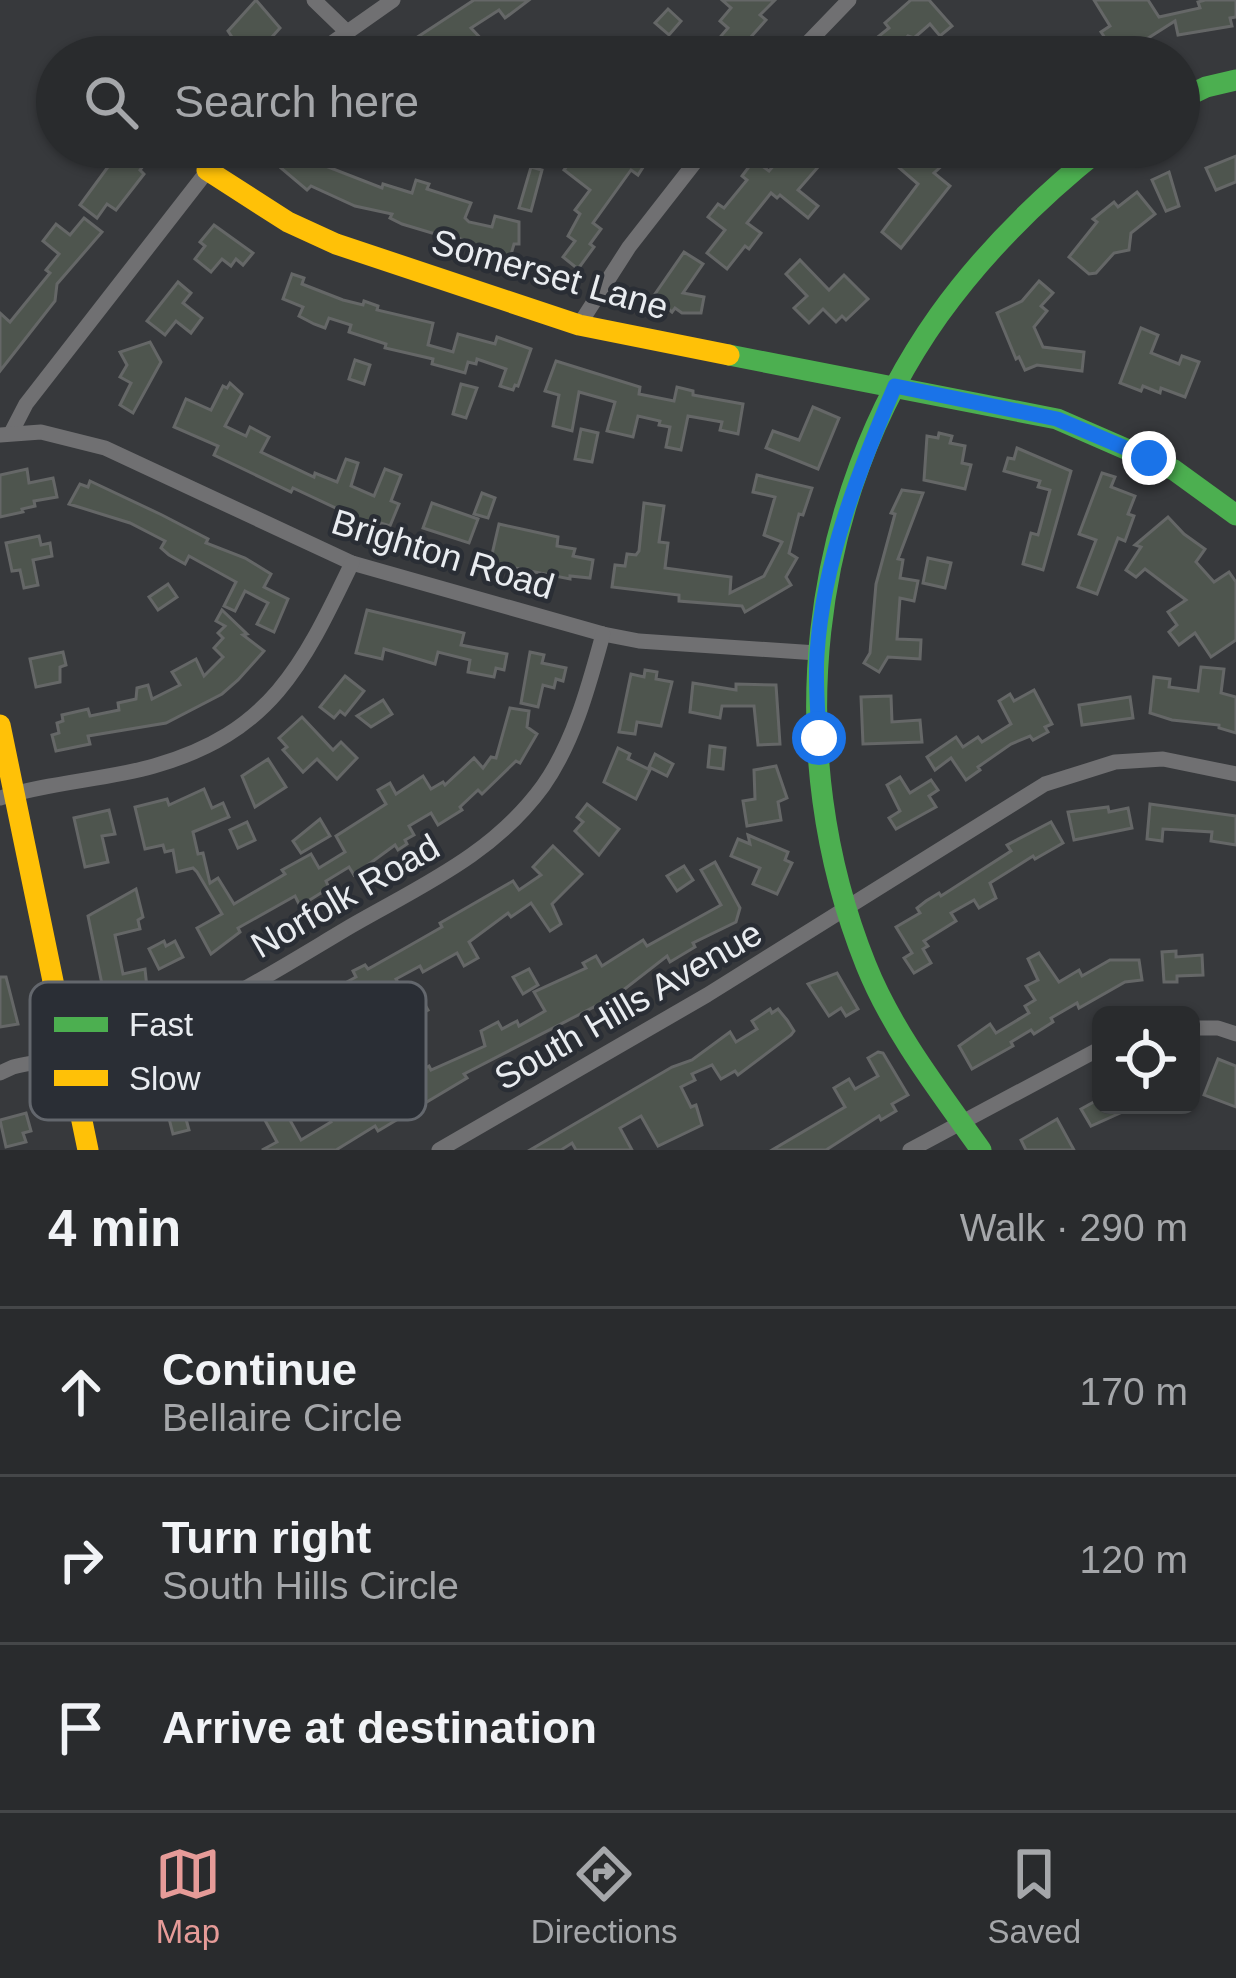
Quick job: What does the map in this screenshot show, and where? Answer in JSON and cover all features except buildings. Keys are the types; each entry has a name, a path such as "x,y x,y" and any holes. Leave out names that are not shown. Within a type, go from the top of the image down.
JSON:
{"street":[{"path":"314,0 346,31"},
{"path":"339,36 393,0"},
{"path":"814,36 849,0"},
{"path":"1200,90 1236,80"},
{"path":"579,325 629,247 691,168"},
{"path":"981,1150 868,970 847,910 823,786 817,653 845,509 895,386 974,268 1076,168"},
{"path":"6,434 207,170"},
{"name":"Somerset Lane","path":"207,170 288,222 336,244 579,325 1057,419 1188,476 1236,515"},
{"name":"Brighton Road","path":"6,434 56,435 125,455 352,563 603,634 681,645 817,653"},
{"path":"8,796 154,766 225,736 265,708 286,685 352,563"},
{"name":"Norfolk Road","path":"253,982 451,872 487,846 544,784 566,745 603,634"},
{"path":"0,725 8,796 51,982"},
{"name":"South Hills Avenue","path":"439,1150 847,910 1017,799 1079,771 1115,762 1163,760 1236,775"},
{"path":"1200,1028 1236,1034"},
{"path":"910,1150 1092,1053"},
{"name":"Norfolk Road","path":"0,1073 30,1065"},
{"path":"82,1120 88,1150"}],"traffic: fast":[{"path":"1200,90 1236,80"},
{"path":"981,1150 889,1014 866,965 839,884 823,801 817,716 821,631 835,547 860,466 894,388 939,315 975,269 1079,168"},
{"path":"729,355 1057,419 1174,470 1236,515"}],"traffic: slow":[{"path":"207,170 288,222 336,244 579,325 729,355"},
{"path":"0,725 53,982"},
{"path":"82,1120 88,1150"}],"route":[{"path":"819,738 817,653 845,509 895,386 1057,419 1149,458"}]}
